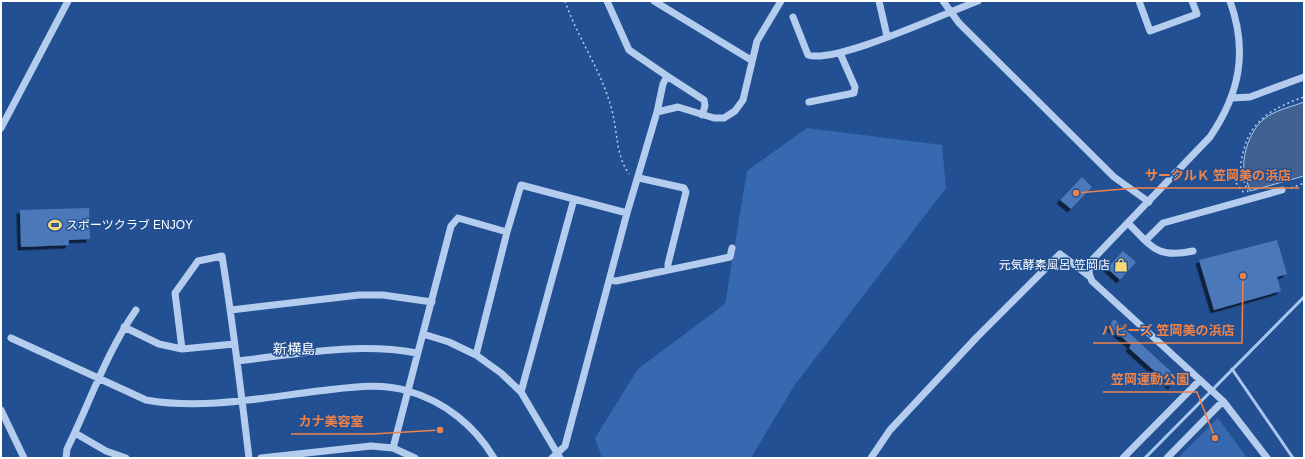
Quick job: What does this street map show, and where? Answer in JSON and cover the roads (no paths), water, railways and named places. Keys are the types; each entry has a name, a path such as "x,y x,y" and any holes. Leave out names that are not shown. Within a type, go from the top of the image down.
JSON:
{"street":[{"path":"1,128 68,1"},
{"path":"607,1 629,50 704,100 705,106 702,115"},
{"path":"654,1 751,60"},
{"path":"657,112 678,107 714,118 724,118 735,111 743,100 751,60 757,42 781,1"},
{"path":"879,1 887,36"},
{"path":"943,1 959,23 1114,177 1149,202"},
{"path":"793,17 808,55 814,57 840,53 870,44 978,1"},
{"path":"1139,1 1150,31 1197,14 1192,1"},
{"path":"1089,276 1089,268 1093,259 1210,137 1225,115 1232,98 1237,79 1240,54 1235,15 1230,1"},
{"path":"809,102 854,93 855,87 840,53"},
{"path":"423,334 449,342 476,355 501,374 521,392 557,457 565,446 627,213 639,178 663,84 667,76"},
{"path":"1232,98 1250,97 1304,77"},
{"path":"639,178 684,188 686,192 668,264 668,270"},
{"path":"476,355 507,232 521,185 627,213"},
{"path":"1146,240 1163,223 1248,197 1282,190"},
{"path":"521,392 574,199"},
{"path":"393,448 451,226 458,218 507,232"},
{"path":"1128,223 1154,249 1162,253 1177,255 1193,251"},
{"path":"610,280 616,281 730,257 732,248"},
{"path":"871,458 890,430 976,338 1060,254 1089,276 1092,281 1110,298 1223,401 1268,458"},
{"path":"182,349 175,293 198,261 222,256 231,310 234,344 238,361 249,458"},
{"path":"231,310 359,295 384,295 432,302"},
{"path":"66,458 67,449 98,378 124,327 136,310"},
{"path":"124,327 159,344 182,349 234,344"},
{"path":"11,338 146,400 170,404 242,400 368,386 408,390 450,410 482,439 494,458"},
{"path":"238,361 356,348 394,349 417,353"},
{"path":"1123,458 1200,380"},
{"path":"1167,458 1223,401"},
{"path":"1,410 24,458"},
{"path":"75,433 106,451 126,458"},
{"path":"261,458 315,455 355,446 371,446 393,448 415,458"}],"waterway":[{"path":"1145,458 1304,297"},
{"path":"1232,369 1293,458"}],"place":[{"name":"サークルＫ 笠岡美の浜店","path":"1076,193"},
{"name":"スポーツクラブ ENJOY","path":"55,225"},
{"name":"元気酵素風呂 笠岡店","path":"1121,265"},
{"name":"ハピーズ 笠岡美の浜店","path":"1243,276"},
{"name":"カナ美容室","path":"440,430"},
{"name":"笠岡運動公園","path":"1215,438"}],"district":[{"name":"新横島","path":"294,349"}]}
